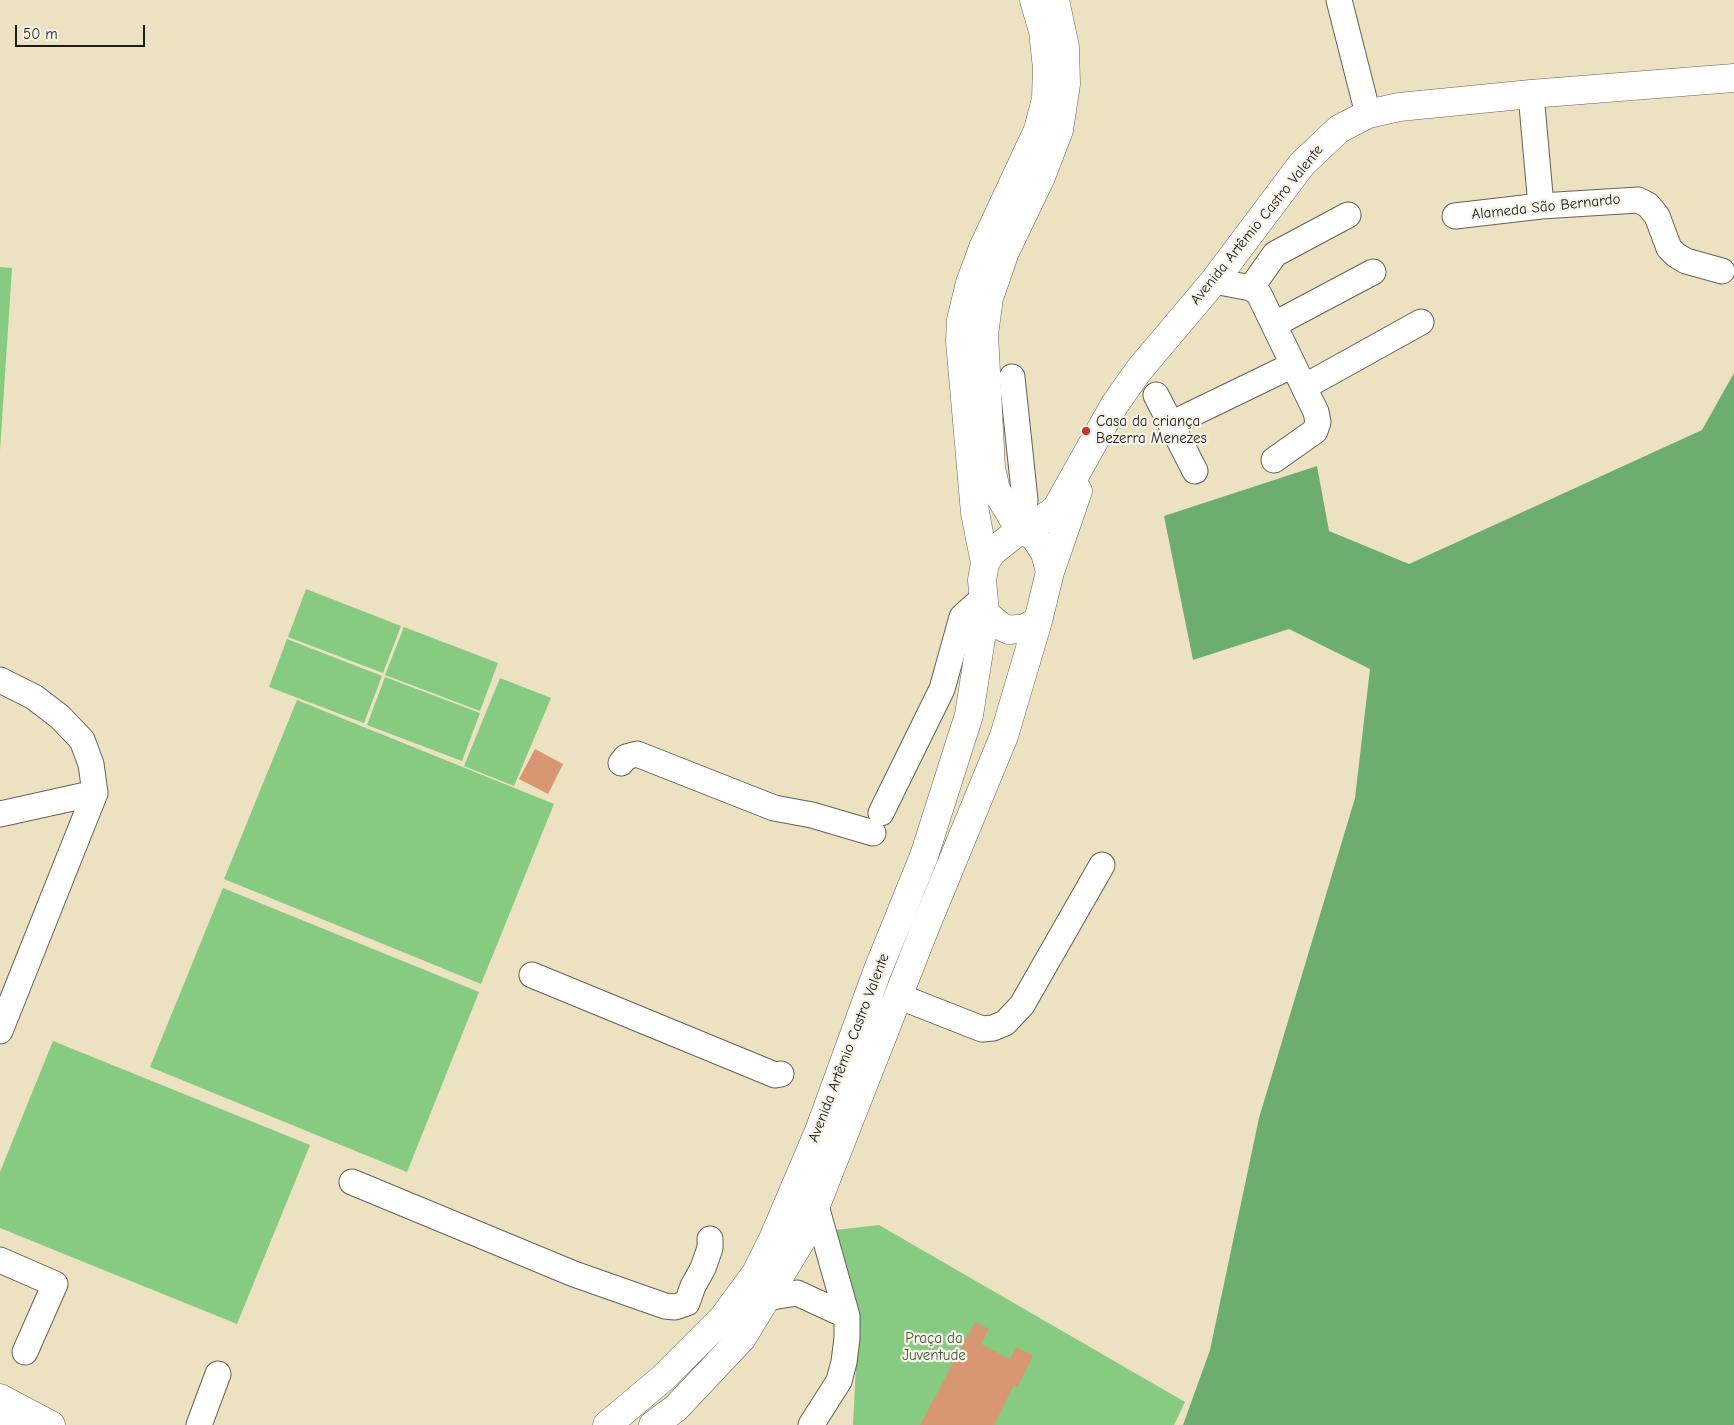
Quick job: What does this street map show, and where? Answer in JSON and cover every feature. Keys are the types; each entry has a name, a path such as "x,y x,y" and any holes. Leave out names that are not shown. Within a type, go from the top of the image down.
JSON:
{"main road":[{"path":"1034,0 1043,31 1047,68 1046,99 1038,130 983,248 970,283 961,320 961,366 975,513 985,564 984,606 1000,626 1009,630 1025,628 1038,620"},
{"path":"653,1425 676,1408 742,1338 804,1236 1013,708 1038,620 1050,572 1042,546 1023,530 996,490 991,468 984,334 989,298 1005,252 1041,177 1059,130 1066,84 1065,47 1055,0"},
{"name":"Avenida Artêmio Castro Valente","path":"1023,530 1056,509 1115,404 1139,370 1214,281 1302,164 1339,129 1368,114 1399,107 1531,94 1734,78"},
{"name":"Avenida Artêmio Castro Valente","path":"1050,572 1081,484 1087,456"},
{"path":"985,564 992,552 1023,530"},
{"name":"Avenida Artêmio Castro Valente","path":"607,1425 663,1378 723,1318 756,1273 773,1239 819,1130 853,1036 924,856 969,716 984,606"},
{"path":"0,1398 51,1425"},
{"path":"0,1420 8,1425"}],"street":[{"path":"1339,0 1368,114"},
{"path":"1531,94 1541,206"},
{"name":"Alameda São Bernardo","path":"1455,216 1541,206 1638,200 1648,205 1658,216 1669,248 1676,255 1686,261 1722,271"},
{"path":"1251,288 1275,254 1348,215"},
{"path":"1275,324 1373,272"},
{"path":"1214,281 1251,288 1259,294 1316,412 1318,422 1315,431 1274,460"},
{"path":"1170,424 1299,376 1421,322"},
{"path":"1012,377 1026,500 1023,530"},
{"path":"1156,395 1195,470"},
{"path":"621,763 626,756 637,754 774,808 812,816 877,823 942,689 962,617 984,606"},
{"path":"0,680 34,697 60,717 82,740 92,764 95,793 0,1031"},
{"path":"0,814 95,793"},
{"path":"898,996 982,1029 1005,1023 1022,1005 1102,865"},
{"path":"532,975 775,1075 781,1074"},
{"path":"352,1182 574,1274 665,1306 675,1307 687,1303 692,1286 703,1268 710,1248 710,1239"},
{"path":"811,1425 839,1381 845,1354 846,1316 816,1206"},
{"path":"0,1260 56,1284 25,1352"},
{"path":"766,1298 797,1293 846,1316"},
{"path":"199,1425 218,1374"}],"green space":[{"path":"0,267 12,268 0,451"},
{"path":"1734,373 1734,1425 1183,1425 1210,1350 1259,1118 1355,798 1370,669 1289,629 1193,660 1164,516 1317,466 1329,531 1409,564 1702,430"},
{"path":"306,589 401,626 383,673 288,637"},
{"path":"404,627 498,663 480,711 385,675"},
{"path":"287,639 382,676 364,723 269,687"},
{"path":"385,677 480,713 462,761 367,725"},
{"path":"500,678 551,698 514,786 464,766"},
{"path":"297,700 554,804 481,984 224,879"},
{"path":"223,888 479,992 407,1172 150,1067"},
{"path":"53,1041 310,1145 237,1324 0,1228 0,1172"},
{"name":"Praça da Juventude","path":"879,1225 1185,1402 1174,1425 853,1425 858,1326 835,1230"}],"building":[{"path":"535,749 563,764 548,794 519,779"},
{"path":"975,1322 989,1329 981,1344 1010,1359 1016,1347 1033,1356 1017,1387 1014,1385 994,1425 920,1425"}],"place":[{"name":"Casa da criança Bezerra Menezes","path":"1086,431"}]}
